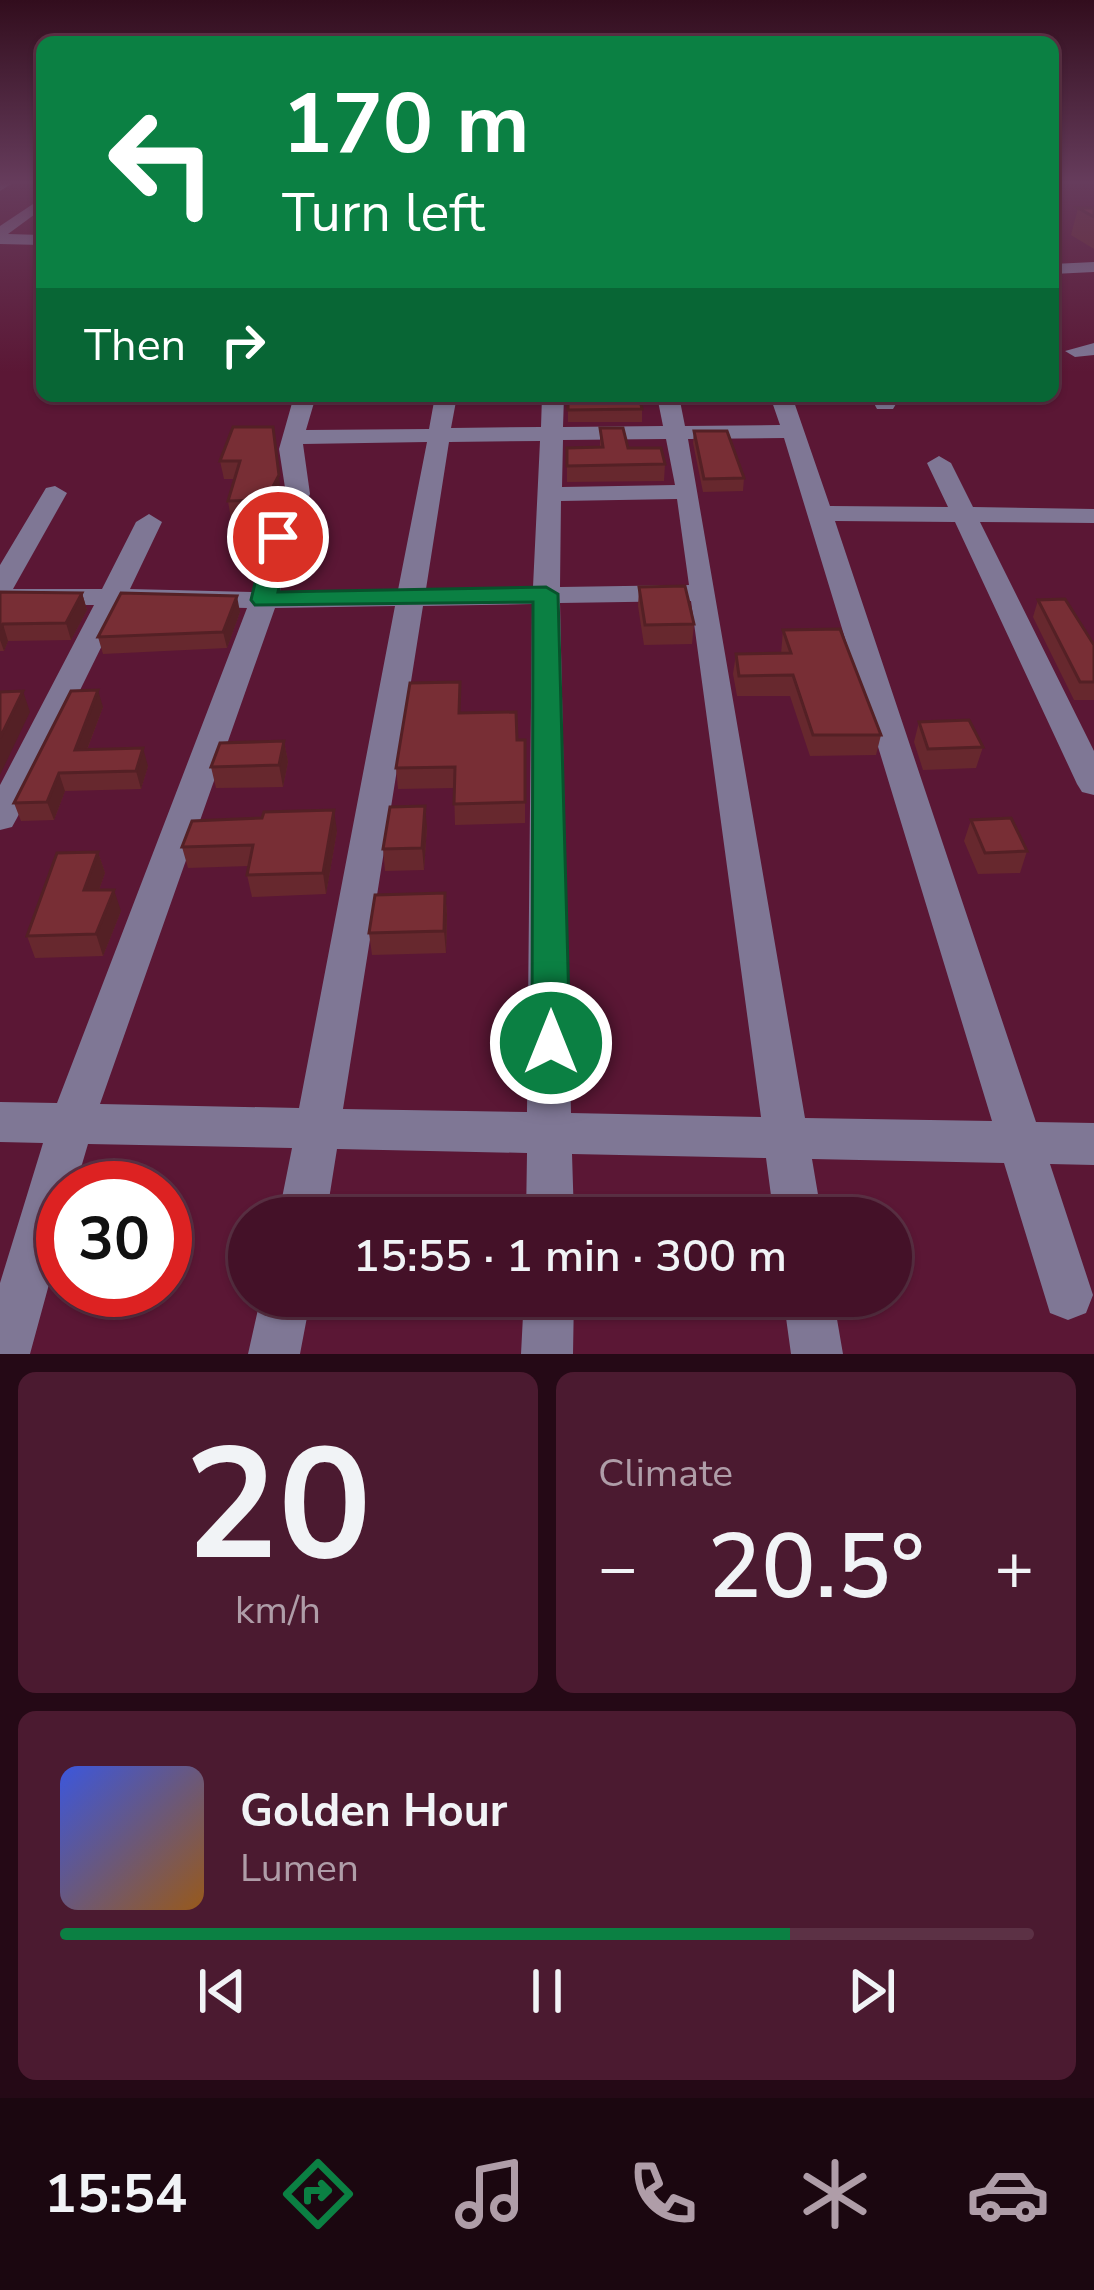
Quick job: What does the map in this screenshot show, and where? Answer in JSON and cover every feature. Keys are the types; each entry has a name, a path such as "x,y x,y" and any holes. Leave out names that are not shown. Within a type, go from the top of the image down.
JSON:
{"street":[{"path":"1059,269 1094,267"},
{"path":"4,1354 71,1124 264,600 278,537 298,494 298,475 290,458 303,402"},
{"path":"306,1197 445,402"},
{"path":"550,1197 546,594 553,402"},
{"path":"670,402 688,491 795,1197"},
{"path":"783,402 1068,1295"},
{"path":"293,437 795,431"},
{"path":"939,463 1094,784"},
{"path":"549,494 688,491"},
{"path":"55,493 0,592 264,600 702,593"},
{"path":"822,513 1094,516"},
{"path":"0,818 149,522"},
{"path":"0,1122 1094,1144"},
{"path":"274,1354 282,1317"},
{"path":"548,1354 549,1317"},
{"path":"811,1317 817,1354"}],"building":[{"path":"568,402 640,402 642,409 568,410"},
{"path":"233,427 273,427 279,475 266,500 228,501 240,461 220,461"},
{"path":"600,428 623,428 628,448 661,448 665,464 567,466 567,448 603,447"},
{"path":"694,431 727,431 744,478 704,479"},
{"path":"685,586 694,624 645,625 639,587"},
{"path":"0,592 82,593 66,623 3,624 0,630"},
{"path":"121,593 237,596 223,632 98,637"},
{"path":"1065,599 1094,645 1094,682 1080,682 1038,600"},
{"path":"840,629 881,735 813,735 793,675 739,676 736,654 791,653 783,630"},
{"path":"460,682 459,713 516,712 517,740 525,740 525,802 454,804 455,767 396,768 410,683"},
{"path":"98,690 75,750 143,748 136,771 59,773 47,802 14,803 71,691"},
{"path":"23,691 0,738 0,692"},
{"path":"969,720 983,747 928,749 919,722"},
{"path":"284,741 279,765 211,767 220,743"},
{"path":"425,806 422,848 383,849 390,807"},
{"path":"334,810 323,873 247,875 253,845 182,847 192,821"},
{"path":"1011,818 1027,851 985,853 971,820"},
{"path":"98,852 84,890 114,890 96,934 27,936 57,853"},
{"path":"445,893 444,931 369,933 375,895"}],"route":[{"path":"278,537 264,600 546,594 551,1043"}]}
